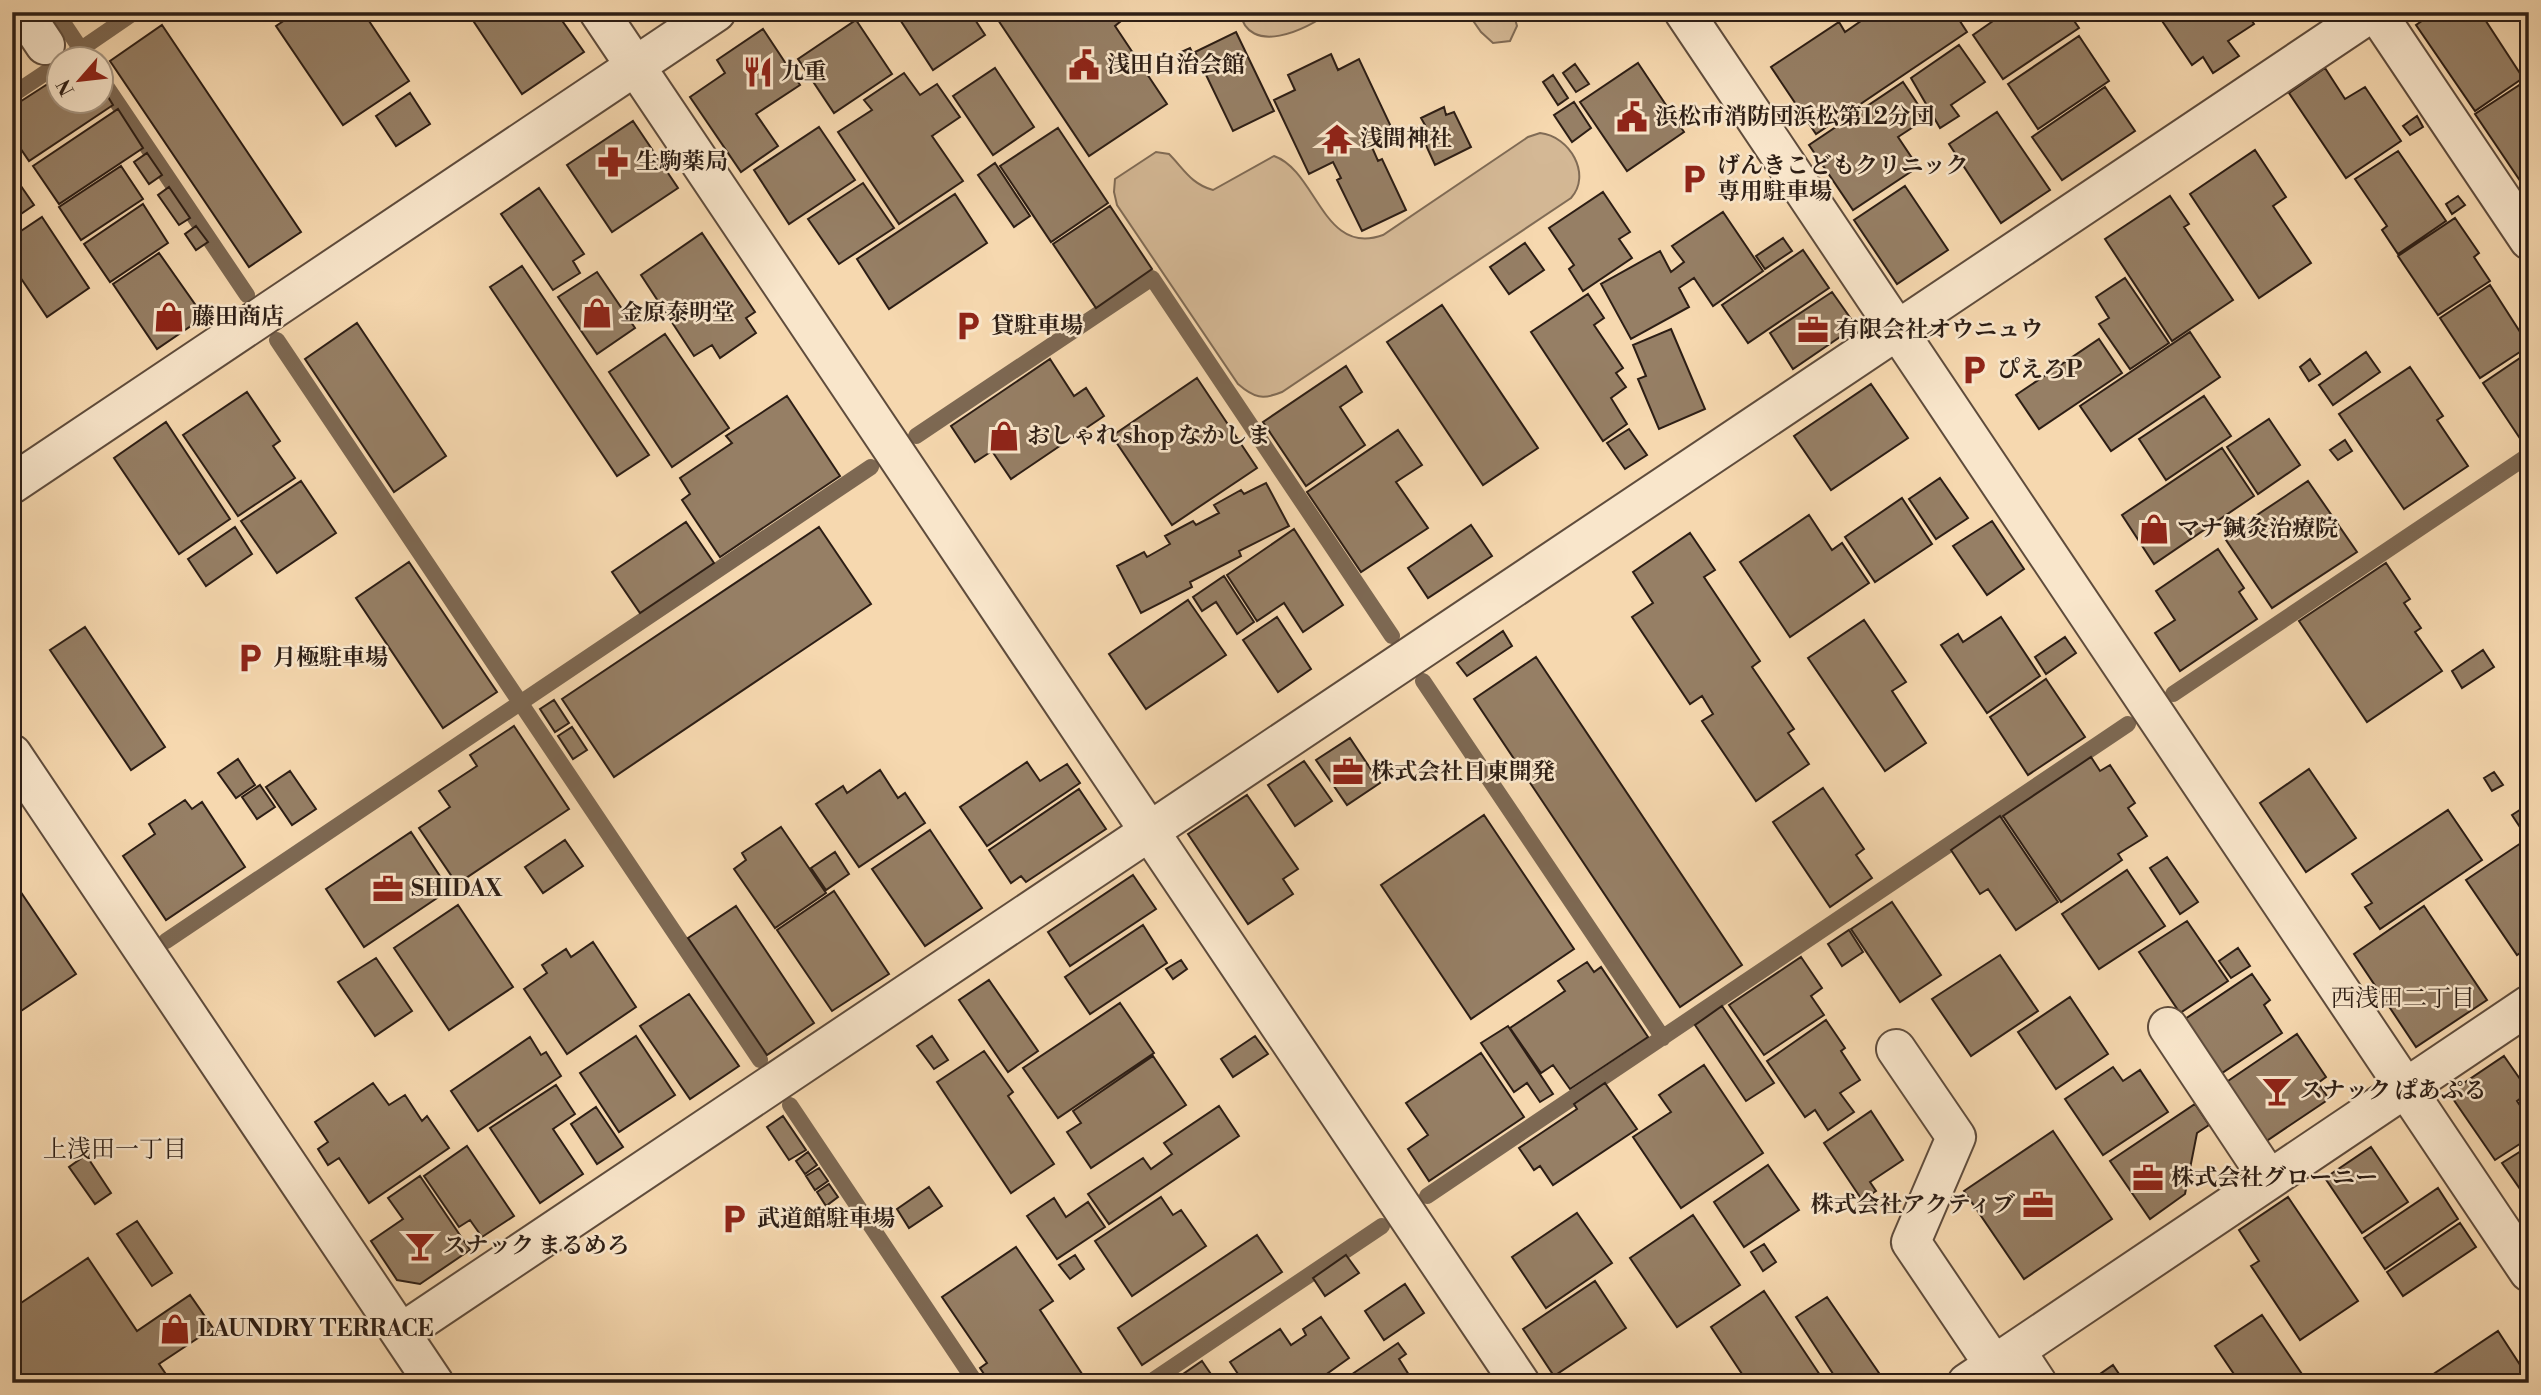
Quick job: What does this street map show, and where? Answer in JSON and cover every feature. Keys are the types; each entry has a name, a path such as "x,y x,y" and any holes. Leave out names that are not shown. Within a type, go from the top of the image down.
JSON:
{"street":[{"path":"23,12 45,45"},
{"path":"598,12 1520,1383"},
{"path":"12,484 716,12"},
{"path":"1684,12 2529,1272"},
{"path":"401,1333 2374,12 2529,240"},
{"path":"12,754 434,1383"},
{"path":"1992,1366 2529,1005"},
{"path":"2168,1027 2269,1179"},
{"path":"1896,1049 1956,1137 1911,1242 1992,1366 2037,1383"}],"shaded area":[{"path":"1240,12 1329,12 1294,32 1266,37 1254,34 1245,26"},
{"path":"1467,12 1513,12 1517,26 1510,41 1493,43 1481,32"},
{"path":"1540,133 1560,141 1575,158 1579,179 1571,198 1282,392 1269,396 1254,395 1238,384 1117,205 1114,192 1115,179 1156,152 1169,154 1193,180 1213,190 1274,156 1289,165 1301,178 1333,224 1347,234 1363,239 1383,235 1528,137"}],"building":[{"path":"297,12 363,12 409,81 343,125 276,26"},
{"path":"483,12 556,12 584,52 522,94 472,19"},
{"path":"895,12 970,12 985,35 933,70"},
{"name":"浅田自治会館","path":"1115,12 1121,21 1115,26 1167,104 1089,156 994,14"},
{"path":"1874,12 1954,12 1967,32 1816,134 1771,67 1839,22 1845,32"},
{"path":"2006,12 2068,12 2079,28 2003,79 1973,35"},
{"path":"2156,12 2246,12 2254,24 2228,41 2239,56 2213,73 2203,57 2192,65"},
{"path":"2435,12 2480,12 2523,78 2475,111 2416,25"},
{"path":"856,20 892,74 834,113 798,59"},
{"path":"162,25 301,232 249,267 116,70 116,57"},
{"path":"763,29 800,85 756,114 778,146 741,172 690,97 725,73 717,60"},
{"path":"1236,32 1274,111 1233,131 1195,52"},
{"path":"2079,36 2109,81 2038,129 2008,84"},
{"path":"1959,45 1985,82 1951,105 1959,116 1940,128 1911,78"},
{"path":"1190,48 1199,66 1188,70 1179,53"},
{"name":"浅間神社","path":"1331,54 1338,70 1359,59 1394,133 1371,145 1378,161 1382,159 1406,210 1362,231 1337,180 1341,178 1333,162 1309,174 1274,100 1295,90 1288,75"},
{"name":"浜松市消防団浜松第12分団","path":"1638,63 1684,132 1627,171 1580,102"},
{"path":"1575,64 1589,84 1576,92 1563,73"},
{"path":"995,68 1034,127 993,155 953,96"},
{"path":"2325,68 2345,99 2365,87 2401,141 2346,178 2289,93"},
{"path":"904,73 920,95 937,84 960,117 932,136 963,181 899,224 838,132 872,110 864,100"},
{"path":"1553,75 1568,98 1558,105 1543,82"},
{"path":"1903,82 1927,118 1898,137 1918,167 1853,210 1809,145"},
{"path":"2524,82 2529,90 2529,194 2475,114"},
{"path":"46,85 46,116 96,116 29,161 12,136 12,107"},
{"path":"2105,87 2135,131 2062,180 2032,137"},
{"path":"410,93 430,124 396,146 376,116"},
{"path":"1574,102 1591,128 1572,142 1554,115"},
{"path":"1444,107 1446,115 1454,112 1471,147 1435,165 1418,128 1425,125 1421,118"},
{"path":"118,109 143,148 59,204 33,166 108,116 116,116"},
{"path":"1997,112 2050,190 2001,223 1949,144"},
{"path":"2417,116 2423,127 2410,135 2403,126"},
{"path":"633,121 678,188 612,232 567,165"},
{"path":"819,127 855,180 789,224 754,170"},
{"path":"1058,128 1108,203 1051,242 1000,166"},
{"path":"2255,150 2286,197 2273,206 2311,263 2259,298 2190,194"},
{"path":"2398,151 2446,221 2398,254 2382,230 2387,226 2355,179"},
{"path":"147,153 162,175 149,184 134,162"},
{"path":"995,163 1030,216 1014,227 978,175"},
{"path":"121,166 143,199 81,240 59,207"},
{"path":"12,173 34,205 12,220"},
{"path":"863,183 894,228 839,264 808,219"},
{"path":"1905,186 1948,250 1897,284 1854,220"},
{"path":"169,187 190,218 179,225 158,195"},
{"path":"539,188 584,254 573,261 580,273 553,290 501,214"},
{"path":"1603,192 1630,232 1619,239 1632,258 1583,291 1569,269 1574,265 1549,228"},
{"path":"955,194 987,243 889,309 857,259"},
{"path":"2170,196 2189,224 2184,227 2233,300 2172,341 2105,239"},
{"path":"2458,196 2465,205 2452,214 2446,204"},
{"path":"143,204 168,243 110,282 84,244"},
{"path":"1110,206 1152,269 1096,308 1053,244"},
{"path":"1723,212 1763,271 1713,306 1694,278 1679,288 1689,307 1631,339 1601,284 1660,251 1671,272 1684,262 1672,246"},
{"path":"42,217 89,288 47,317 12,265 12,237"},
{"path":"2455,218 2479,253 2474,257 2490,281 2438,315 2398,256"},
{"path":"196,226 208,242 196,250 185,234"},
{"path":"702,233 755,312 746,318 756,333 720,358 712,345 694,356 641,275"},
{"path":"1783,238 1792,251 1765,269 1756,256"},
{"path":"1525,243 1544,270 1509,294 1490,267"},
{"path":"1803,250 1829,288 1748,343 1722,305"},
{"path":"159,253 204,317 157,349 113,284"},
{"path":"522,266 649,455 617,476 490,287"},
{"name":"金原泰明堂","path":"597,272 635,328 597,354 558,297"},
{"path":"2125,278 2169,343 2130,369 2099,324 2109,318 2096,297"},
{"path":"2490,285 2529,346 2480,378 2440,318"},
{"path":"1832,292 1856,326 1793,369 1770,333"},
{"path":"1588,294 1604,318 1594,325 1623,368 1616,373 1626,387 1611,398 1627,424 1603,441 1531,332"},
{"path":"1442,305 1538,448 1483,485 1387,342"},
{"path":"357,323 446,456 394,492 305,359"},
{"path":"1671,329 1705,409 1659,429 1638,379 1646,376 1633,345"},
{"path":"2190,332 2220,377 2111,451 2080,406"},
{"path":"665,334 729,428 672,467 609,372"},
{"path":"2099,339 2122,373 2039,429 2016,395"},
{"path":"2366,352 2380,372 2333,405 2319,385"},
{"path":"2529,352 2529,435 2521,440 2483,383"},
{"path":"1050,359 1074,396 1086,388 1104,416 1011,479 992,451 975,462 951,426"},
{"path":"2310,359 2320,374 2309,381 2300,367"},
{"path":"1346,366 1362,392 1340,407 1365,445 1306,486 1263,422"},
{"path":"2410,367 2443,416 2437,420 2468,466 2404,509 2339,414"},
{"path":"1197,378 1257,468 1172,525 1112,436"},
{"path":"1871,384 1908,438 1831,490 1794,436"},
{"path":"247,392 280,441 273,446 295,478 238,516 183,435"},
{"path":"787,396 840,476 720,557 682,500 690,494 680,478 732,443 726,436"},
{"path":"2204,396 2231,436 2166,480 2139,439"},
{"path":"2269,419 2300,465 2258,494 2227,447"},
{"path":"166,422 230,519 179,554 114,458"},
{"path":"1629,429 1647,455 1625,469 1607,443"},
{"path":"1398,430 1422,465 1396,482 1428,528 1361,572 1307,492"},
{"path":"2345,440 2352,451 2338,460 2330,450"},
{"path":"2222,448 2254,496 2154,564 2122,515"},
{"path":"1940,478 1968,518 1936,539 1909,499"},
{"path":"301,481 336,533 277,573 241,521"},
{"path":"2308,481 2357,552 2272,608 2224,537"},
{"path":"1266,483 1289,526 1239,551 1241,556 1190,582 1192,587 1141,613 1117,566 1144,552 1147,557 1170,544 1165,536 1193,521 1196,525 1219,513 1214,505 1241,490 1244,494"},
{"path":"1902,498 1932,544 1875,582 1845,537"},
{"path":"1809,515 1832,550 1842,543 1869,583 1790,637 1740,562"},
{"path":"1992,521 2024,569 1987,595 1953,546"},
{"path":"686,522 714,563 640,613 612,572"},
{"path":"1471,525 1492,556 1428,598 1408,568"},
{"path":"235,527 252,554 206,586 188,559"},
{"path":"819,527 871,604 614,777 562,699"},
{"path":"1294,529 1343,605 1303,632 1284,603 1257,621 1227,575"},
{"path":"1690,533 1715,570 1704,577 1760,661 1752,667 1794,729 1788,733 1809,764 1756,801 1702,721 1713,714 1702,696 1690,704 1632,617 1653,603 1633,572"},
{"path":"2218,549 2244,588 2239,592 2257,619 2180,671 2155,633 2175,620 2156,591"},
{"path":"409,562 497,692 443,728 356,598"},
{"path":"2386,563 2410,599 2404,603 2421,628 2415,632 2442,671 2367,722 2299,621"},
{"path":"1224,576 1254,622 1237,634 1216,602 1202,611 1193,597"},
{"path":"1188,600 1226,655 1146,709 1109,654"},
{"path":"1277,617 1311,669 1278,692 1243,640"},
{"path":"2001,617 2040,676 1987,713 1941,645 1958,634 1963,642"},
{"path":"1864,620 1906,682 1892,691 1926,743 1885,771 1808,658"},
{"path":"85,627 165,747 131,770 50,650"},
{"path":"1503,631 1512,646 1467,676 1457,663"},
{"path":"2065,637 2076,653 2046,674 2035,657"},
{"path":"2483,650 2494,667 2462,688 2452,671"},
{"path":"1536,657 1742,965 1680,1007 1474,699"},
{"path":"2046,679 2085,737 2028,775 1990,717"},
{"path":"554,700 569,723 555,732 540,709"},
{"path":"514,726 569,809 457,884 419,828 450,807 439,791 477,766 470,755"},
{"path":"572,727 587,750 573,759 558,736"},
{"path":"1350,738 1380,783 1347,805 1316,760"},
{"path":"2091,757 2100,771 2110,765 2135,803 2128,808 2147,836 2118,854 2122,860 2061,902 2003,816"},
{"path":"238,759 255,785 236,798 218,773"},
{"path":"1304,761 1332,801 1295,826 1268,785"},
{"path":"1027,762 1040,781 1067,764 1080,783 987,846 960,807"},
{"path":"2309,769 2356,838 2306,872 2260,803"},
{"path":"880,770 898,798 905,793 925,823 859,867 816,804 843,786 847,793"},
{"path":"290,771 316,809 292,825 266,787"},
{"path":"2494,772 2503,785 2492,791 2484,778"},
{"path":"260,785 275,807 257,819 242,797"},
{"path":"1823,788 1864,849 1856,855 1872,878 1830,907 1773,822"},
{"path":"1079,789 1106,829 1026,882 1021,876 1011,883 989,850"},
{"path":"1247,795 1298,869 1283,879 1293,894 1248,924 1188,834"},
{"path":"185,800 192,809 202,802 245,867 166,920 123,856 155,834 149,824"},
{"path":"2529,804 2529,841 2512,815"},
{"path":"2448,810 2482,860 2380,929 2365,907 2372,903 2352,874"},
{"path":"1484,815 1574,949 1471,1019 1381,885"},
{"path":"2000,816 2058,902 2016,930 1988,889 1980,894 1951,850"},
{"path":"781,827 826,893 775,928 734,869 746,860 742,853"},
{"path":"930,830 982,908 925,946 872,869"},
{"path":"411,832 449,890 364,947 326,889"},
{"path":"565,840 583,866 543,893 525,867"},
{"path":"2521,843 2529,853 2529,947 2517,955 2466,880"},
{"path":"835,852 849,874 826,890 811,868"},
{"path":"2167,857 2198,902 2180,914 2150,868"},
{"path":"2127,870 2165,926 2099,969 2062,914"},
{"path":"1133,875 1156,909 1070,966 1048,932"},
{"path":"12,879 76,974 12,1017"},
{"path":"834,891 889,974 832,1011 777,930"},
{"path":"1892,902 1941,975 1900,1002 1851,929"},
{"path":"458,905 513,987 449,1030 394,948"},
{"path":"736,906 814,1023 767,1055 688,938"},
{"path":"2424,906 2487,1000 2416,1047 2354,954"},
{"path":"2187,921 2228,981 2180,1013 2139,952"},
{"path":"1143,925 1167,963 1090,1014 1065,977"},
{"path":"1849,930 1863,952 1842,966 1828,944"},
{"path":"593,942 636,1007 567,1054 524,989 547,973 542,965 566,949 571,957"},
{"path":"2238,948 2250,966 2231,978 2219,961"},
{"path":"2000,955 2038,1011 1971,1056 1932,999"},
{"path":"1801,957 1822,988 1811,996 1824,1015 1764,1055 1729,1005"},
{"path":"376,958 412,1011 375,1036 338,982"},
{"path":"1181,960 1187,969 1173,979 1166,969"},
{"path":"1587,962 1594,972 1601,967 1648,1037 1570,1089 1553,1065 1541,1073 1510,1028 1565,991 1558,981"},
{"path":"2252,974 2270,1000 2264,1005 2282,1033 2222,1073 2185,1019"},
{"path":"989,980 1038,1051 1008,1072 959,1000"},
{"path":"689,994 739,1066 690,1099 640,1026"},
{"path":"2070,997 2108,1054 2056,1089 2018,1032"},
{"path":"1120,1003 1154,1053 1058,1118 1023,1068"},
{"path":"1722,1006 1774,1083 1746,1101 1695,1025"},
{"path":"1826,1020 1845,1048 1841,1051 1860,1080 1840,1093 1854,1112 1828,1130 1815,1110 1805,1117 1767,1061"},
{"path":"1508,1026 1553,1094 1540,1102 1527,1083 1514,1092 1481,1043"},
{"name":"スナック ぱあぷる","path":"2297,1034 2326,1077 2318,1083 2329,1099 2265,1142 2225,1083"},
{"path":"636,1036 675,1095 619,1132 580,1073"},
{"path":"932,1036 948,1060 934,1069 917,1046"},
{"path":"1255,1036 1268,1054 1233,1077 1221,1059"},
{"path":"530,1037 541,1055 546,1052 561,1076 478,1131 451,1091"},
{"path":"984,1051 1013,1092 1008,1096 1054,1164 1011,1193 937,1082"},
{"path":"1481,1053 1524,1117 1429,1181 1408,1149 1428,1135 1406,1103"},
{"path":"1153,1056 1186,1105 1091,1168 1067,1132 1081,1123 1073,1111"},
{"path":"2504,1056 2529,1092 2517,1101 2529,1119 2529,1138 2495,1160 2449,1093"},
{"path":"1704,1065 1763,1153 1681,1208 1633,1137 1671,1112 1659,1095"},
{"path":"2113,1067 2123,1081 2140,1070 2168,1112 2103,1155 2065,1099"},
{"path":"373,1083 389,1105 405,1095 422,1121 427,1116 449,1148 369,1203 339,1158 328,1165 318,1149 328,1142 315,1122"},
{"path":"1605,1083 1637,1129 1553,1185 1540,1166 1534,1170 1519,1148 1577,1109 1574,1104"},
{"path":"556,1085 575,1114 553,1129 583,1174 540,1203 490,1128"},
{"path":"2195,1104 2209,1125 2197,1133 2185,1194 2150,1219 2110,1161"},
{"path":"1219,1106 1239,1136 1109,1224 1088,1194 1143,1158 1151,1169 1172,1154 1164,1143"},
{"path":"596,1107 623,1147 597,1164 571,1124"},
{"path":"1871,1111 1903,1160 1870,1182 1876,1191 1862,1200 1824,1143"},
{"path":"783,1116 806,1150 789,1160 767,1127"},
{"path":"2053,1131 2112,1219 2024,1279 1964,1191"},
{"path":"467,1146 514,1216 482,1237 470,1220 459,1227 424,1176"},
{"path":"2529,1146 2529,1202 2502,1163"},
{"path":"2371,1147 2408,1202 2362,1233 2325,1178"},
{"path":"808,1152 817,1165 805,1174 796,1161"},
{"path":"86,1155 111,1193 95,1204 69,1167"},
{"path":"1768,1165 1799,1210 1744,1247 1714,1202"},
{"path":"819,1168 828,1181 815,1190 806,1176"},
{"path":"420,1176 470,1250 420,1284 397,1280 371,1241 403,1219 388,1198"},
{"path":"829,1184 838,1197 826,1206 817,1192"},
{"path":"929,1187 942,1206 909,1228 897,1209"},
{"path":"2438,1188 2458,1219 2385,1269 2364,1238"},
{"path":"1161,1197 1173,1215 1181,1210 1206,1246 1132,1296 1095,1241"},
{"path":"2288,1197 2358,1301 2300,1340 2251,1266 2259,1261 2239,1230"},
{"path":"1054,1198 1066,1217 1088,1202 1105,1227 1057,1259 1027,1216"},
{"path":"1577,1213 1612,1263 1546,1308 1512,1257"},
{"path":"1693,1215 1740,1285 1677,1327 1630,1258"},
{"path":"137,1221 172,1273 152,1286 117,1234"},
{"path":"2460,1223 2476,1247 2403,1296 2387,1272"},
{"path":"1257,1235 1282,1272 1142,1365 1118,1328"},
{"path":"1764,1244 1776,1262 1763,1271 1751,1252"},
{"path":"1016,1247 1053,1301 1040,1310 1088,1383 990,1383 980,1368 987,1363 942,1297"},
{"path":"1075,1255 1084,1269 1070,1279 1059,1265"},
{"path":"1346,1255 1359,1273 1325,1296 1313,1278"},
{"path":"88,1258 137,1331 190,1295 213,1328 159,1364 172,1383 12,1383 12,1309"},
{"path":"1595,1281 1626,1328 1554,1376 1523,1329"},
{"path":"1405,1284 1424,1313 1384,1340 1365,1311"},
{"path":"1764,1291 1822,1378 1816,1383 1748,1383 1711,1327"},
{"path":"1827,1297 1881,1376 1871,1383 1839,1383 1796,1317"},
{"path":"2262,1315 2308,1383 2240,1383 2215,1346"},
{"path":"1321,1317 1349,1358 1314,1383 1244,1383 1230,1362 1280,1329 1291,1345 1306,1335 1303,1329"},
{"path":"2498,1331 2524,1371 2506,1383 2420,1383"},
{"path":"1398,1343 1406,1354 1399,1359 1414,1383 1339,1383"},
{"path":"1202,1361 1217,1383 1170,1383"},
{"path":"2113,1365 2125,1383 2087,1383"}],"waterway":[{"path":"56,12 79,46"},
{"path":"85,46 135,12"},
{"path":"12,95 46,72"},
{"path":"116,101 247,295"},
{"path":"916,436 1152,278 1392,636"},
{"path":"277,340 760,1060"},
{"path":"2173,694 2529,455"},
{"path":"166,941 871,467"},
{"path":"1423,681 1663,1038"},
{"path":"1427,1196 2128,724"},
{"path":"790,1105 976,1383"},
{"path":"1149,1383 1382,1226"}],"place":[{"name":"浅田自治会館","path":"1084,65"},
{"name":"九重","path":"758,72"},
{"name":"浜松市消防団浜松第12分団","path":"1632,117"},
{"name":"浅間神社","path":"1337,139"},
{"name":"生駒薬局","path":"613,162"},
{"name":"げんきこどもクリニック 専用駐車場","path":"1694,179"},
{"name":"金原泰明堂","path":"597,313"},
{"name":"藤田商店","path":"169,317"},
{"name":"貸駐車場","path":"968,326"},
{"name":"有限会社オウニュウ","path":"1813,330"},
{"name":"ぴえろP","path":"1974,370"},
{"name":"おしゃれ shop なかしま","path":"1004,436"},
{"name":"マナ鍼灸治療院","path":"2154,529"},
{"name":"月極駐車場","path":"250,658"},
{"name":"株式会社日東開発","path":"1348,772"},
{"name":"SHIDAX","path":"388,889"},
{"name":"スナック ぱあぷる","path":"2277,1091"},
{"name":"株式会社グローニー","path":"2148,1178"},
{"name":"株式会社アクティブ","path":"2038,1205"},
{"name":"武道館駐車場","path":"734,1219"},
{"name":"スナック まるめろ","path":"420,1246"},
{"name":"LAUNDRY TERRACE","path":"175,1329"}],"district":[{"name":"西浅田二丁目","path":"2403,999"},
{"name":"上浅田一丁目","path":"115,1150"}]}
